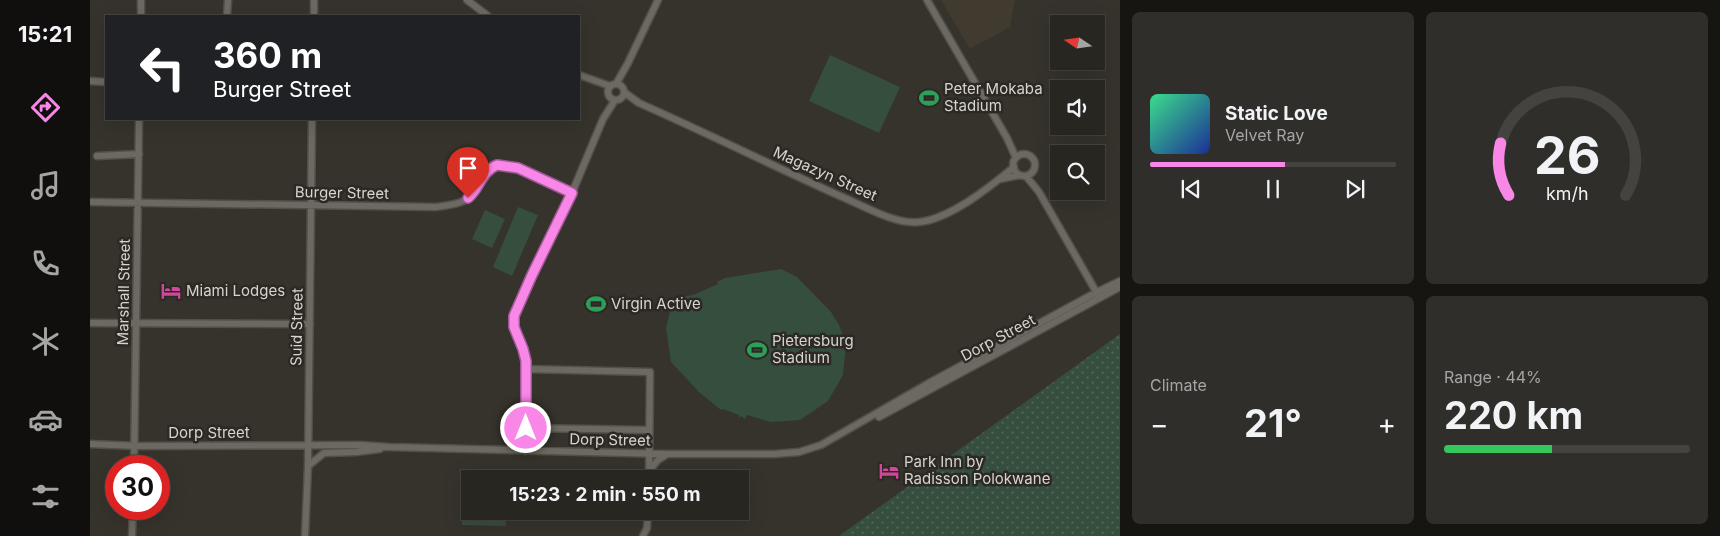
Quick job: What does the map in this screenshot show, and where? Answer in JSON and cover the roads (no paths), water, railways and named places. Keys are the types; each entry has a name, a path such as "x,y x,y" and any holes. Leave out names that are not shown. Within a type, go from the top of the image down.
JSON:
{"street":[{"path":"141,0 141,15"},
{"path":"227,15 228,0"},
{"path":"314,0 314,15"},
{"path":"467,0 487,15"},
{"path":"525,451 525,356 514,327 515,313 572,193 615,92 658,0"},
{"path":"927,0 1019,156"},
{"name":"Magazyn Street","path":"580,75 788,172 901,221 918,223 944,216 1014,168"},
{"path":"90,81 105,82"},
{"name":"Marshall Street","path":"135,455 139,120"},
{"name":"Suid Street","path":"305,536 308,466 312,120"},
{"path":"97,156 139,154"},
{"path":"1019,156 1014,168 1026,174 1039,192 1100,298"},
{"path":"1019,156 1028,156 1033,160 1034,166 1026,174"},
{"name":"Burger Street","path":"90,202 447,205 464,200 471,195 486,172 497,165 518,168 572,193"},
{"name":"Magazyn Street","path":"998,180 1026,174"},
{"name":"Dorp Street","path":"1009,343 1096,292 1120,281"},
{"name":"Dorp Street","path":"90,444 135,446 360,445 389,448 667,454 799,452 821,445 929,383 1120,287"},
{"path":"90,323 310,324"},
{"path":"526,370 650,372 650,470"},
{"path":"526,428 649,430"},
{"name":"Dorp Street","path":"308,466 324,452 370,451 389,448"},
{"path":"653,470 658,460 667,454"},
{"path":"132,536 133,520"},
{"path":"643,536 647,528 647,520"}],"place":[{"name":"Peter Mokaba Stadium","path":"929,98"},
{"name":"Miami Lodges","path":"171,291"},
{"name":"Virgin Active","path":"596,304"},
{"name":"Pietersburg Stadium","path":"757,350"},
{"name":"Park Inn by Radisson Polokwane","path":"889,471"}]}
